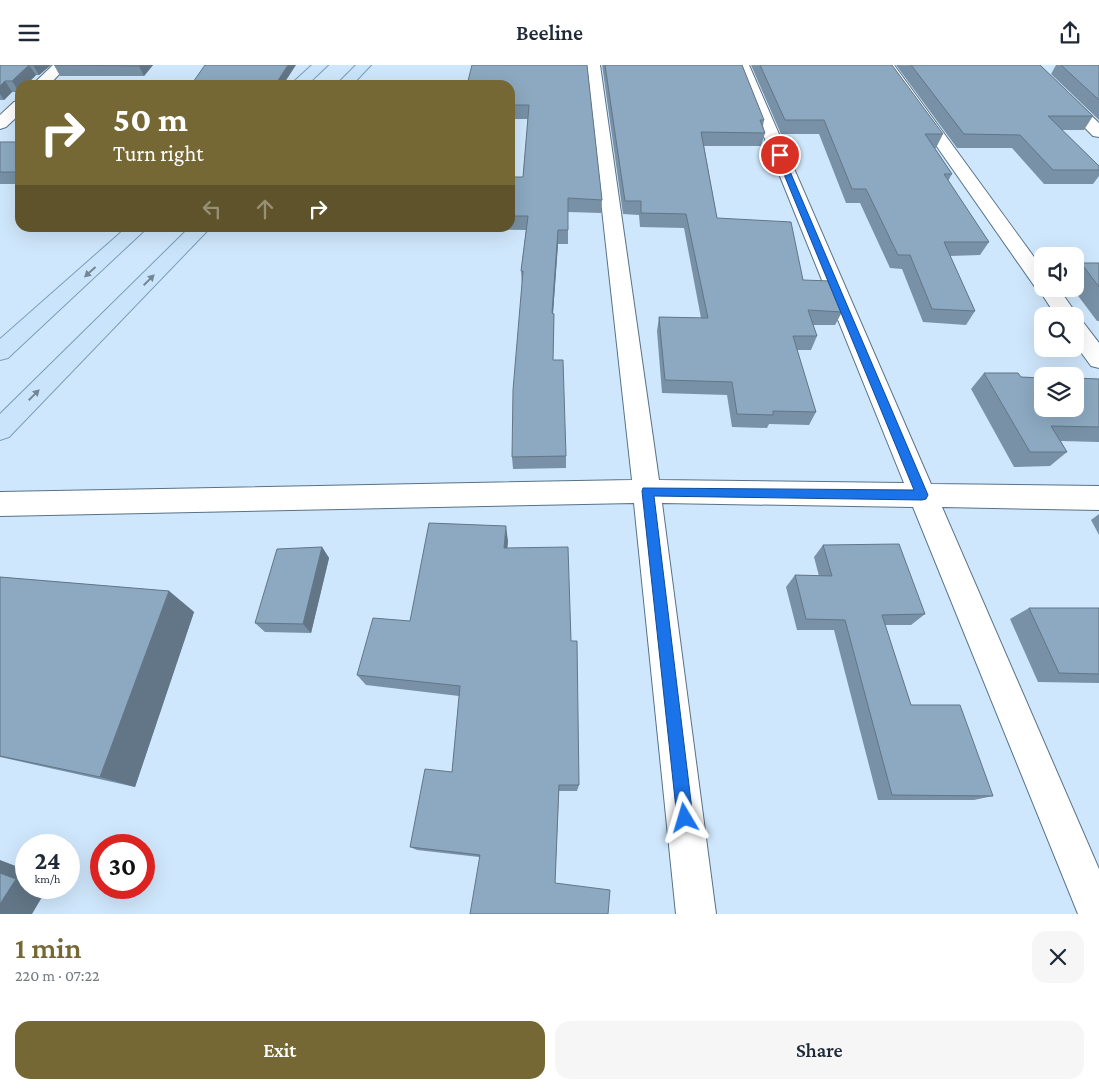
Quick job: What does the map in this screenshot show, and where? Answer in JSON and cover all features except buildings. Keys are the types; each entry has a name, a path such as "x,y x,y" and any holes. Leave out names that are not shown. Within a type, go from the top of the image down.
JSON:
{"main road":[{"path":"304,80 321,65"},
{"path":"349,80 364,65"},
{"path":"0,352 133,232"},
{"path":"0,430 197,232"}],"street":[{"path":"45,80 61,65"},
{"path":"593,65 647,491 696,914"},
{"path":"742,65 1098,914"},
{"path":"887,65 1034,271"},
{"path":"1030,65 1099,132"},
{"path":"0,124 15,110"},
{"path":"0,129 15,129"},
{"path":"1084,339 1099,360"},
{"path":"0,504 647,491 1099,498"}],"route":[{"path":"685,818 647,491 922,495 780,155"}]}
